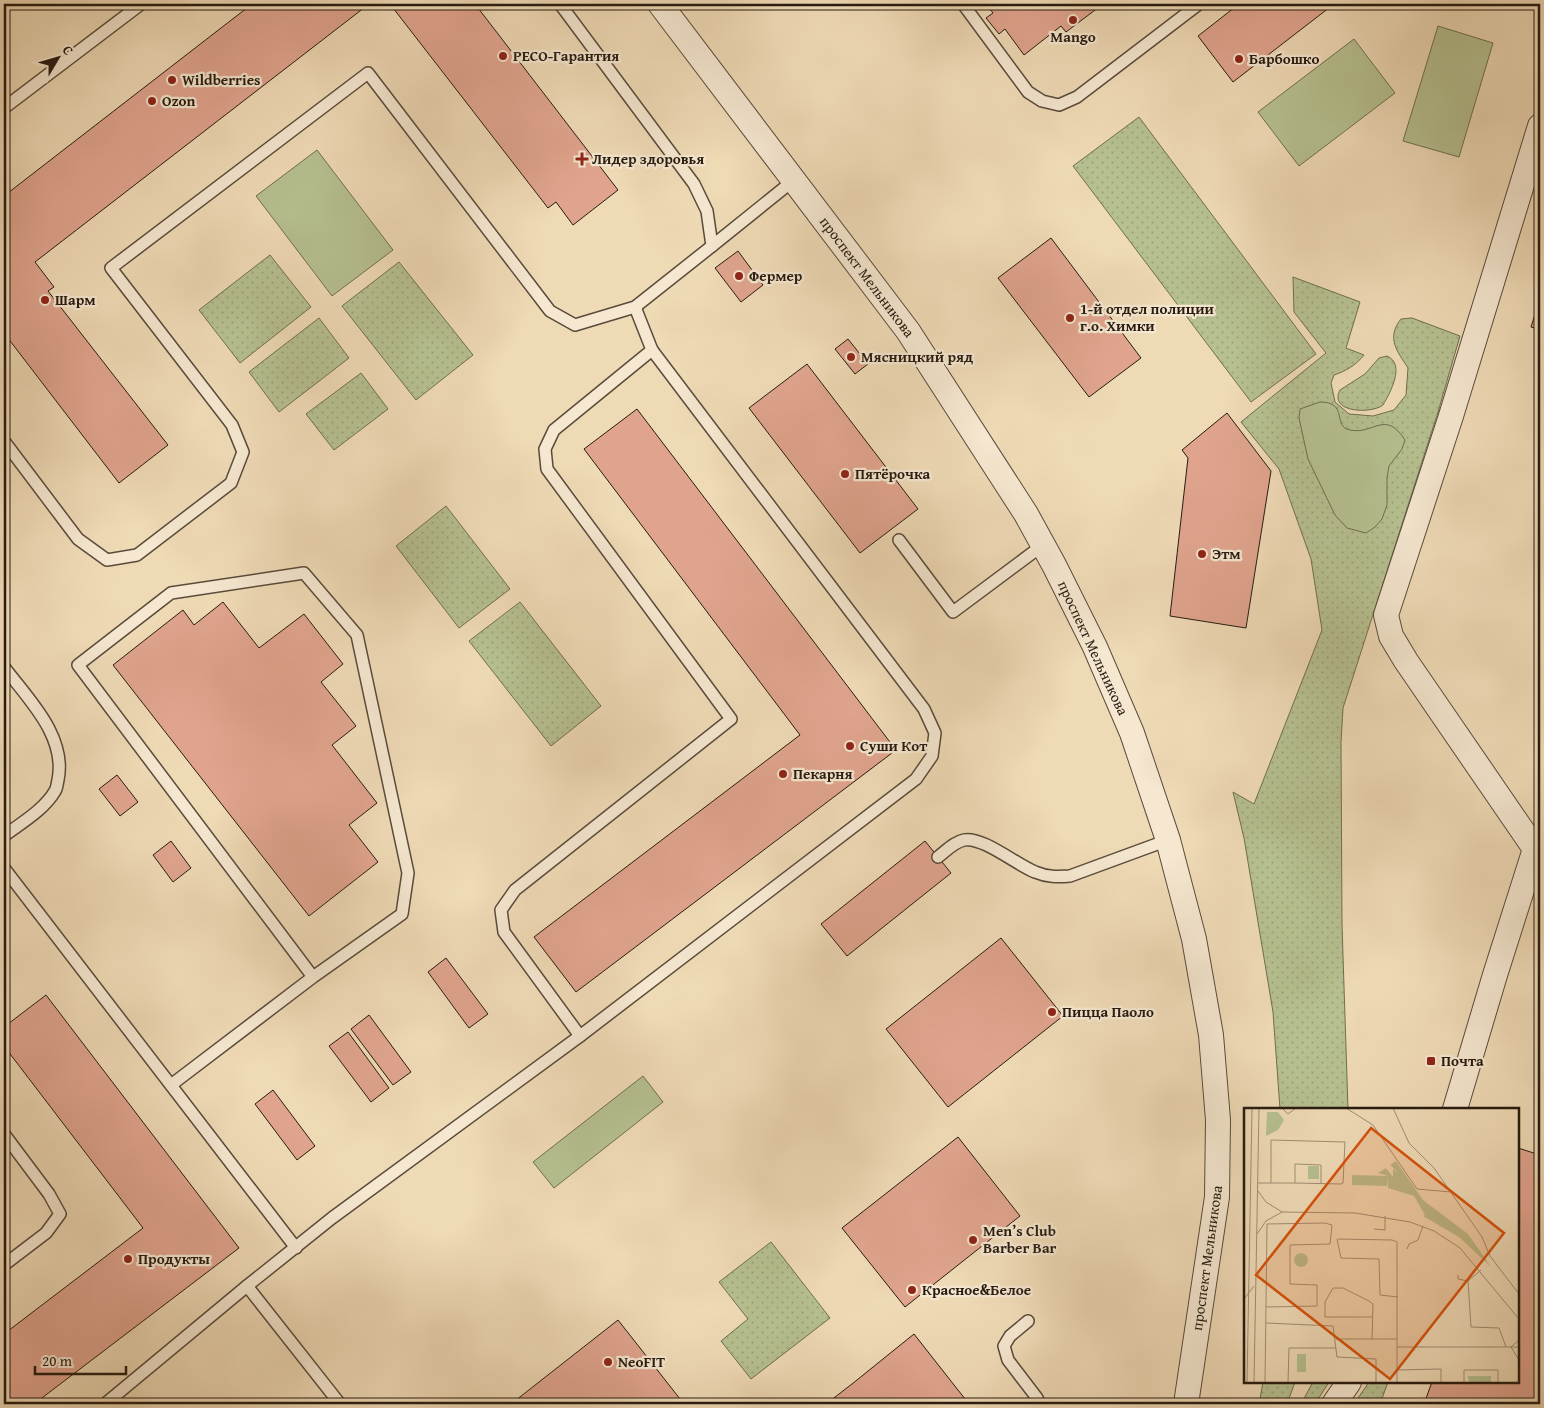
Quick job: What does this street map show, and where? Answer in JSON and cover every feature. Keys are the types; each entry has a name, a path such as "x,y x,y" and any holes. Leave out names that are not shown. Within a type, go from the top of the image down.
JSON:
{"street":[{"name":"проспект Мельникова","path":"660,4 908,331 1026,514 1095,647 1132,733 1168,840 1194,939 1211,1034 1218,1120 1217,1197 1186,1404"},
{"path":"1455,1108 1538,841 1406,661 1391,636 1386,615 1451,416 1540,126"},
{"path":"1334,1404 1347,1383"}],"lane":[{"path":"4,108 141,4"},
{"path":"560,4 694,184 707,211 712,246"},
{"path":"963,4 1028,92 1042,101 1059,105 1077,97 1199,4"},
{"path":"4,441 78,539 107,560 137,555 231,483 243,452 232,425 111,268 368,74 550,311 575,325 635,307 794,180"},
{"path":"105,1404 332,1218 580,1036 916,779 932,756 935,733 924,708 652,350 635,307"},
{"path":"580,1036 504,932 502,910 515,890 731,719 547,469 545,449 554,430 652,350"},
{"path":"899,540 953,612 1042,545"},
{"path":"171,1085 313,977 402,914 408,873 357,634 304,572 171,593 78,665 313,977"},
{"path":"4,667 54,737 60,767 56,790 42,807 4,836"},
{"path":"938,857 955,844 965,840 978,841 1035,872 1054,878 1070,876 1168,840"},
{"path":"4,868 296,1248"},
{"path":"4,1134 50,1194 60,1214 46,1233 4,1265"},
{"path":"247,1286 340,1404"},
{"path":"1028,1321 1010,1336 1004,1346 1008,1360 1037,1398 1039,1404"}],"green space":[{"path":"1438,26 1493,43 1459,157 1403,141"},
{"path":"1354,39 1395,93 1299,166 1258,112"},
{"path":"1139,117 1316,354 1251,402 1073,166"},
{"path":"317,150 393,250 332,296 256,196"},
{"path":"270,255 311,307 240,363 199,310"},
{"path":"399,262 473,355 416,400 342,306"},
{"path":"1293,277 1360,302 1346,348 1364,355 1358,362 1343,372 1334,375 1331,383 1335,402 1349,414 1373,416 1394,410 1406,395 1408,368 1397,350 1394,338 1394,332 1401,319 1412,318 1460,336 1438,412 1343,708 1341,742 1342,925 1348,1108 1280,1108 1273,1012 1244,838 1233,792 1254,804 1322,630 1311,559 1279,469 1241,422 1326,353 1294,312"},
{"path":"319,318 349,358 279,412 249,372"},
{"path":"1387,356 1393,360 1396,372 1395,379 1383,405 1370,410 1361,410 1345,407 1340,403 1338,398 1340,390 1365,374 1379,358"},
{"path":"361,373 388,409 334,450 306,414"},
{"path":"1320,402 1329,403 1334,406 1345,428 1358,431 1379,425 1391,426 1405,440 1402,449 1389,466 1387,505 1382,519 1366,533 1347,528 1335,515 1308,459 1299,418 1300,409"},
{"path":"446,506 510,589 459,628 396,546"},
{"path":"520,602 601,706 551,746 469,641"},
{"path":"643,1076 663,1102 554,1188 533,1162"},
{"path":"771,1242 830,1318 751,1379 721,1341 748,1319 719,1282"},
{"path":"1263,1383 1295,1383 1287,1404 1259,1404"},
{"path":"1312,1383 1328,1383 1315,1404 1301,1404"},
{"path":"1368,1383 1388,1383 1380,1404 1354,1404"}],"building":[{"path":"252,4 369,4 35,262 54,287 48,291 168,445 119,483 4,333 4,284 10,279 4,271 4,196"},
{"path":"390,4 475,4 618,190 573,225 556,202 548,208"},
{"path":"986,4 1103,4 1066,32 1061,26 1024,55 1005,29 999,34 986,18 993,13"},
{"name":"Барбошко","path":"1239,4 1334,4 1233,82 1198,36"},
{"name":"1-й отдел полиции г.о. Химки","path":"1051,238 1141,358 1089,397 998,278"},
{"name":"Фермер","path":"738,251 763,285 741,302 715,268"},
{"path":"1540,302 1540,330 1531,327"},
{"name":"Мясницкий ряд","path":"848,339 868,364 855,374 835,349"},
{"name":"Пятёрочка","path":"807,364 918,509 860,553 749,408"},
{"path":"637,409 896,750 576,992 534,937 800,735 584,449"},
{"path":"1227,413 1271,471 1246,628 1170,616 1188,458 1182,450"},
{"path":"223,602 259,648 304,614 343,664 321,682 356,726 332,745 377,803 349,825 378,862 309,916 113,665 183,610 194,625"},
{"path":"117,775 138,802 120,816 99,789"},
{"path":"171,841 191,868 173,882 153,855"},
{"path":"925,841 951,873 847,956 821,924"},
{"path":"1001,938 1063,1016 948,1107 886,1029"},
{"path":"446,958 488,1014 469,1028 428,972"},
{"path":"46,995 239,1248 34,1404 4,1404 4,1334 143,1228 4,1046 4,1027"},
{"path":"369,1015 411,1072 393,1085 351,1029"},
{"path":"348,1032 389,1088 371,1102 329,1046"},
{"path":"273,1090 315,1146 297,1160 255,1104"},
{"path":"958,1137 1020,1216 905,1307 842,1228"},
{"path":"1519,1148 1540,1155 1540,1404 1424,1404 1432,1383 1519,1383"},
{"name":"NeoFIT","path":"618,1320 684,1404 511,1404"},
{"path":"914,1334 969,1404 826,1404 852,1384"}],"place":[{"name":"Mango","path":"1073,20"},
{"name":"РЕСО-Гарантия","path":"503,56"},
{"name":"Барбошко","path":"1239,59"},
{"name":"Wildberries","path":"172,80"},
{"name":"Ozon","path":"152,101"},
{"name":"Лидер здоровья","path":"582,159"},
{"name":"Фермер","path":"739,276"},
{"name":"Шарм","path":"45,300"},
{"name":"1-й отдел полиции г.о. Химки","path":"1070,318"},
{"name":"Мясницкий ряд","path":"851,357"},
{"name":"Пятёрочка","path":"845,474"},
{"name":"Этм","path":"1202,554"},
{"name":"Суши Кот","path":"850,746"},
{"name":"Пекарня","path":"783,774"},
{"name":"Пицца Паоло","path":"1052,1012"},
{"name":"Почта","path":"1431,1061"},
{"name":"Men’s Club Barber Bar","path":"973,1240"},
{"name":"Продукты","path":"128,1259"},
{"name":"Красное&Белое","path":"912,1290"},
{"name":"NeoFIT","path":"608,1362"}]}
